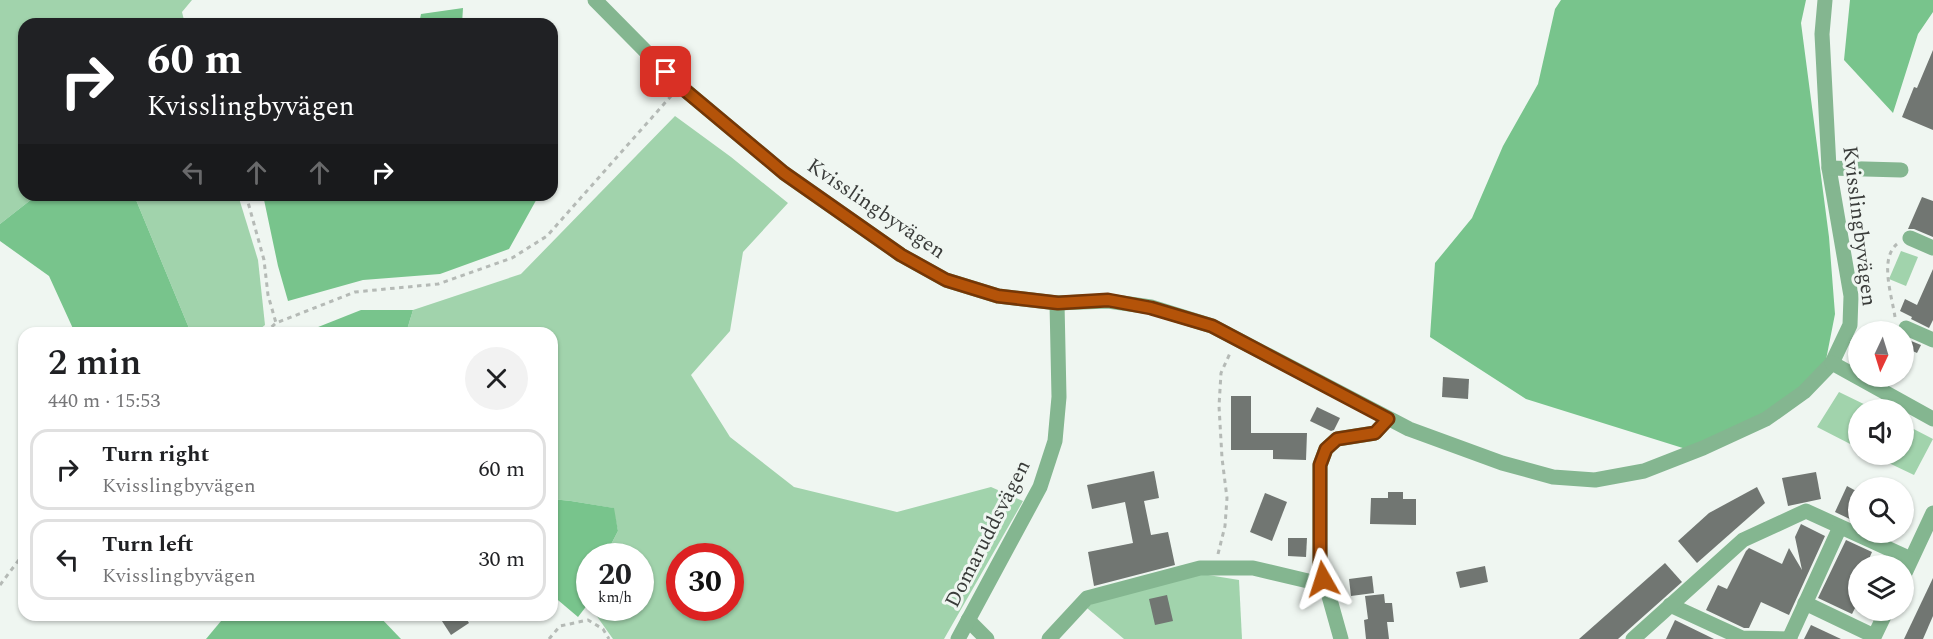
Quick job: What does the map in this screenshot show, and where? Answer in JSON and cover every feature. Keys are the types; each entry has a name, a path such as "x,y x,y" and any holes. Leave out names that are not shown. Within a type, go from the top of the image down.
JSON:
{"street":[{"name":"Kvisslingbyvägen","path":"595,0 680,86 784,173 901,255 946,280 998,296 1058,303 1108,300 1151,308 1212,326 1409,429 1512,466 1553,477 1595,480 1644,471 1703,448 1766,419 1804,392 1832,363 1850,325 1851,296 1829,168 1822,34 1825,0"},
{"path":"1829,168 1901,170"},
{"path":"1910,238 1933,248"},
{"name":"Domaruddsvägen","path":"958,639 1040,487 1055,441 1059,398 1058,303"},
{"path":"1914,331 1933,340"},
{"path":"1832,363 1933,419"},
{"path":"1341,639 1324,585 1320,564 1320,465 1326,449 1337,439 1375,433 1388,419"},
{"path":"1633,639 1743,540 1806,511 1902,555"},
{"path":"1913,555 1933,513"},
{"path":"1670,605 1742,638 1790,639 1840,527"},
{"path":"1049,639 1087,598 1200,568 1253,568 1324,585"},
{"path":"1805,603 1874,638 1882,621"},
{"path":"968,620 987,639"}],"path":[{"path":"272,327 276,323 355,292 438,284 512,258 547,236 680,86"},
{"path":"248,201 264,260 268,295 276,323"},
{"path":"1896,321 1887,269 1890,249 1910,238"},
{"path":"1215,568 1225,526 1227,498 1219,406 1221,373 1236,339"},
{"path":"0,585 18,561"},
{"path":"549,639 560,626 588,620 603,629 609,639"}],"green space":[{"path":"0,0 192,0 182,12 184,18 18,18 18,201 29,201 0,224"},
{"path":"1561,0 1806,0 1801,23 1829,237 1835,314 1824,370 1780,406 1686,449 1526,399 1430,337 1435,263 1472,218 1503,146 1538,84 1555,9"},
{"path":"1850,0 1933,0 1933,12 1918,34 1893,113 1844,60"},
{"path":"463,8 462,18 420,18 421,14"},
{"path":"675,116 788,203 743,252 730,331 691,375 730,437 794,487 897,512 991,487 1023,501 944,639 613,639 600,621 654,621 654,543 612,543 618,531 613,508 558,500 558,327 408,327 413,310 521,274"},
{"path":"29,201 136,201 189,327 72,327 49,276 0,241 0,224"},
{"path":"136,201 240,201 258,260 265,325 262,327 189,327"},
{"path":"264,201 536,201 509,249 440,274 363,280 288,301"},
{"path":"1901,251 1918,257 1906,286 1889,279"},
{"path":"361,310 413,310 408,327 318,327"},
{"path":"1839,392 1853,399 1848,399 1848,443 1817,427"},
{"path":"1914,429 1933,439 1914,475 1893,465 1914,465"},
{"path":"558,500 614,508 618,531 612,543 576,543 576,615 558,600"},
{"path":"1202,574 1239,580 1242,639 1124,639 1087,608 1097,599"},
{"path":"221,621 384,621 401,639 206,639"}],"building":[{"path":"1933,50 1933,130 1902,117"},
{"path":"1922,197 1933,201 1933,237 1914,229 1908,229"},
{"path":"1933,269 1933,320 1929,328 1900,311 1905,299 1917,305"},
{"path":"1914,342 1921,345 1917,353 1914,352"},
{"path":"1443,377 1469,379 1468,399 1442,397"},
{"path":"1231,396 1251,396 1251,433 1307,433 1306,460 1273,459 1273,450 1231,450"},
{"path":"1317,407 1340,418 1334,430 1331,431 1310,421"},
{"path":"1154,471 1159,498 1144,501 1151,535 1168,532 1175,565 1094,586 1088,552 1133,543 1125,502 1092,509 1087,485"},
{"path":"1816,472 1821,499 1788,506 1782,478"},
{"path":"1847,486 1848,518 1835,512"},
{"path":"1757,487 1765,503 1697,563 1678,541 1709,513"},
{"path":"1388,492 1403,492 1403,499 1416,499 1416,525 1370,524 1371,498 1388,498"},
{"path":"1265,493 1287,502 1272,541 1250,532"},
{"path":"1801,524 1825,536 1789,615 1761,602 1749,628 1744,628 1706,610 1718,585 1727,589 1749,548 1782,564 1789,548 1802,570 1795,537"},
{"path":"1288,538 1307,538 1306,557 1288,556"},
{"path":"1846,540 1848,543 1872,552 1871,555 1848,555 1848,612 1818,598"},
{"path":"1665,563 1682,582 1618,639 1579,639"},
{"path":"1485,566 1488,582 1460,588 1456,572"},
{"path":"1372,576 1374,593 1351,596 1349,579"},
{"path":"1933,578 1933,616 1923,639 1904,639"},
{"path":"1384,594 1385,603 1392,603 1394,622 1387,622 1389,639 1366,639 1364,620 1368,619 1365,596"},
{"path":"1167,595 1173,621 1155,625 1149,599"},
{"path":"1675,620 1714,639 1666,639"},
{"path":"442,621 468,621 469,623 451,635"},
{"path":"1811,625 1841,639 1804,639"}],"route":[{"path":"666,72 784,173 901,255 946,280 998,296 1058,303 1108,300 1151,308 1212,326 1388,419 1375,433 1337,439 1326,449 1320,465 1320,564 1323,579"}]}
